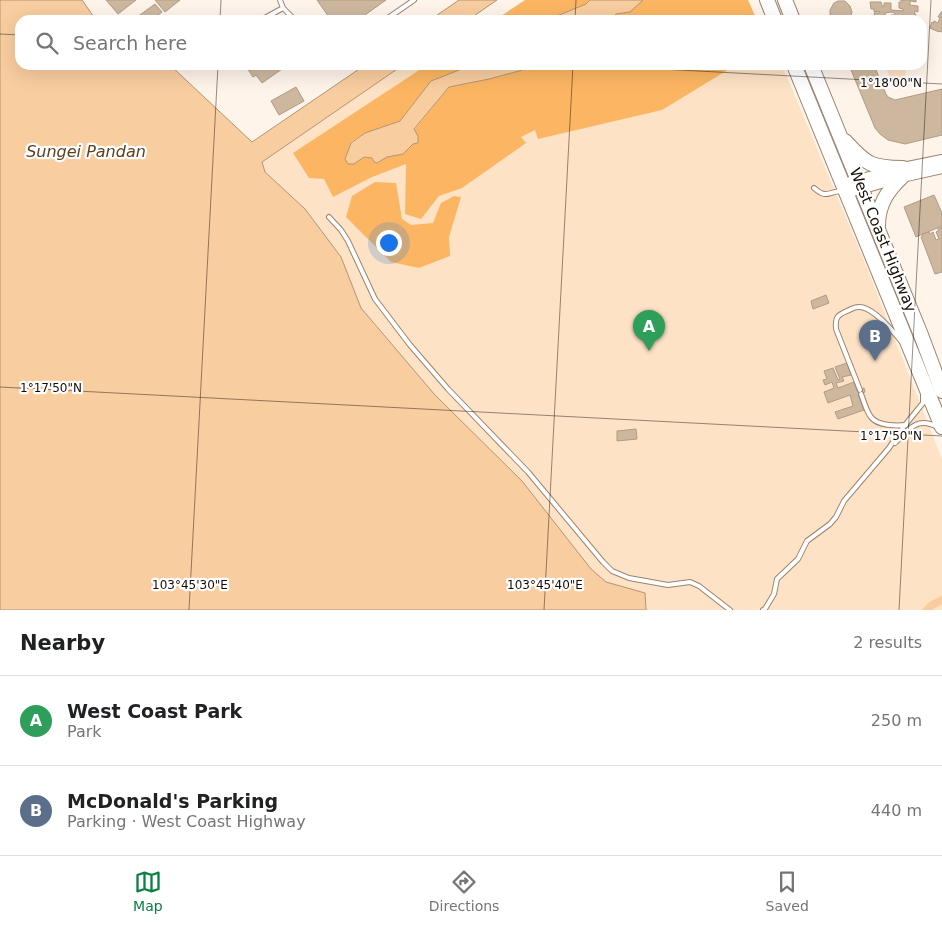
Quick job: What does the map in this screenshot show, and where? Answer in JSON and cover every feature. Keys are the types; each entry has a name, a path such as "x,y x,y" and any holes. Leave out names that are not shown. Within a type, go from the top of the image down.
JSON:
{"highway":[{"path":"767,0 773,15"},
{"path":"785,0 791,15"},
{"name":"West Coast Highway","path":"796,70 942,429"},
{"name":"West Coast Highway","path":"813,70 942,391"},
{"path":"839,135 857,154 872,165 903,173 890,189 880,208 878,231"}],"main road":[{"path":"844,188 903,173 942,160"},
{"path":"903,173 942,168"}],"lane":[{"path":"280,0 283,8 290,15"},
{"path":"392,15 414,0"},
{"path":"270,15 283,8"},
{"path":"814,188 821,194 824,194 844,188"},
{"path":"329,216 348,241 375,299 410,345 448,389 528,472 612,571 630,578 668,585 690,582 699,586 730,610"},
{"path":"906,424 893,426 871,418 836,329 837,316 857,307 869,309 893,332 911,354"},
{"path":"890,448 923,403 924,383"},
{"path":"763,610 774,594 776,579 798,559 807,541 830,524 844,501 890,448 913,425 920,422 942,429"}],"shaded area":[{"path":"525,0 590,0 586,4 559,15 502,15"},
{"path":"643,0 748,0 755,15 615,15 630,12"},
{"path":"396,70 784,70 863,258 942,459 942,610 646,610 645,593 606,582 591,569 522,481 435,395 361,308 341,257 305,209 265,172 262,162"},
{"path":"419,70 459,70 431,81 400,121 365,133 351,142 345,159 354,164 364,157 372,158 377,163 387,157 403,154 413,144 414,130 449,87 522,70 728,70 662,110 538,139 535,130 521,137 526,143 462,188 439,196 421,219 405,214 406,164 372,177 333,197 324,179 309,178 293,153"},
{"path":"887,70 906,70 902,84 893,85"},
{"path":"375,182 396,183 402,219 411,225 433,223 441,203 454,196 461,197 449,237 450,256 419,268 391,262 346,217 352,196"}],"water":[{"name":"Sungei Pandan","path":"0,0 82,0 92,15 15,15 15,70 175,70 252,142 358,70 396,70 262,162 265,172 305,209 341,257 361,308 435,395 522,481 591,569 606,582 645,593 646,610 0,610"},
{"path":"459,0 497,0 475,15 437,15"},
{"path":"590,0 643,0 630,12 615,15 559,15 586,4"},
{"path":"459,70 522,70 449,87 414,129 418,136 418,143 413,144 403,154 387,157 377,163 372,158 364,157 354,164 348,164 345,159 351,143 365,133 400,121 431,81"}],"building":[{"path":"106,0 136,0 118,14"},
{"path":"155,0 180,0 165,12"},
{"path":"317,0 386,0 365,15 328,15"},
{"path":"903,0 916,0 916,2 910,1 910,5 918,6 918,12 915,11 916,15 895,15 895,13 891,12 885,13 885,15 875,15 874,13 879,13 879,11 874,12 874,9 871,9 870,2 881,2 882,6 884,6 884,3 891,3 891,10 903,11 903,9 899,8 899,2"},
{"path":"845,1 850,6 851,15 830,15 830,10 834,3"},
{"path":"155,4 162,12 158,15 140,15"},
{"path":"941,12 942,32 939,32 930,28 932,22 938,23 940,17 938,17"},
{"path":"248,70 281,70 262,83 256,75 253,77"},
{"path":"851,70 876,70 886,94 895,100 942,89 942,135 905,144 888,140 875,128"},
{"path":"296,87 304,101 279,115 271,101"},
{"path":"934,195 942,213 942,226 916,237 904,207"},
{"path":"942,227 942,272 935,274 921,237 923,236 922,234 933,232 936,240 939,239 936,232"},
{"path":"826,295 829,303 813,309 811,301"},
{"path":"847,363 851,375 842,377 844,381 836,383 838,388 854,382 857,391 864,388 865,392 858,395 864,410 838,419 835,412 853,406 850,395 828,403 824,392 834,388 832,382 825,385 823,380 827,379 824,371 833,368 838,380 840,379 835,367"},
{"path":"636,429 637,439 617,441 617,431"}],"waterway":[{"path":"927,610 942,600"}],"place":[{"name":"West Coast Park","path":"649,351"},
{"name":"McDonald's Parking","path":"875,361"}]}
